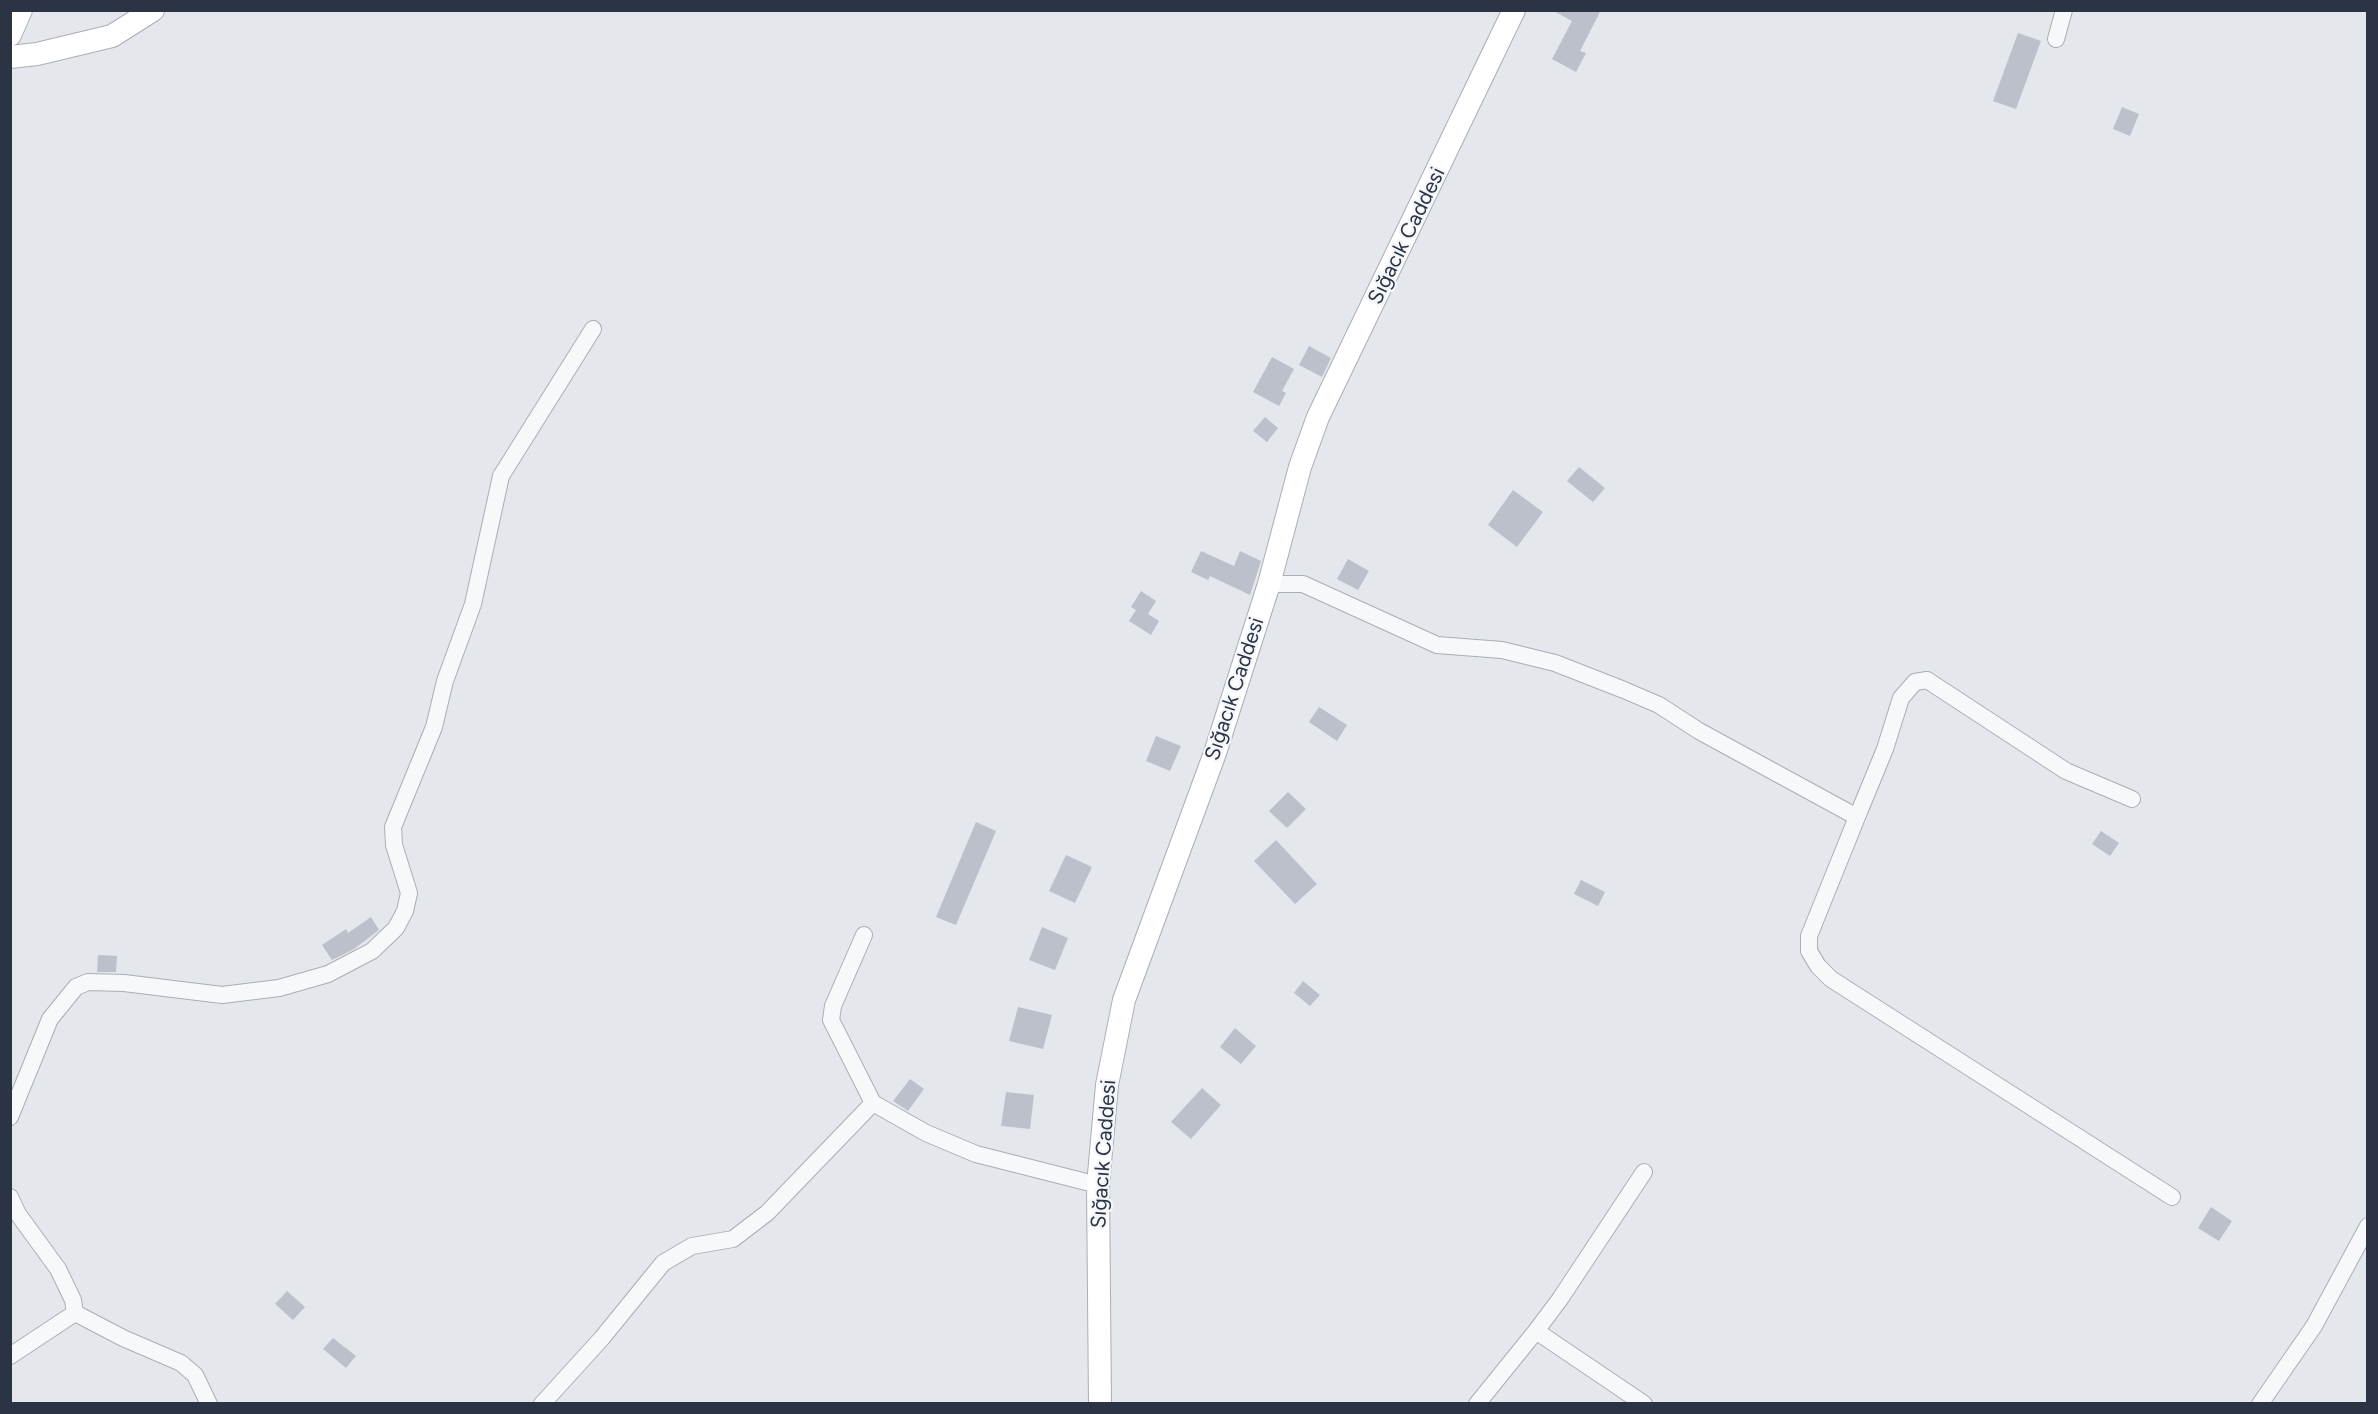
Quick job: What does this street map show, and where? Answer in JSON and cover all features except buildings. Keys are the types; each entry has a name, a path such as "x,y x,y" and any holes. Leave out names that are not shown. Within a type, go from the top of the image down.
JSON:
{"main road":[{"path":"10,35 21,10"},
{"path":"10,57 37,54 112,36 153,10"},
{"name":"Sığacık Caddesi","path":"1100,1404 1098,1185 1107,1085 1124,1000 1215,753 1269,584 1300,467 1318,417 1514,10"}],"street":[{"path":"2056,39 2064,10"},
{"path":"10,1117 50,1019 76,987 88,982 124,983 222,995 279,988 328,974 372,951 396,928 405,911 409,894 394,845 393,827 434,727 444,681 473,604 501,476 593,329"},
{"path":"1269,584 1303,584 1437,645 1502,650 1555,663 1614,686 1659,705 1699,731 1857,817"},
{"path":"2132,799 2066,771 1928,680 1915,682 1901,698 1885,749 1809,936 1809,951 1818,966 1831,979 2172,1197"},
{"path":"864,935 833,1006 831,1020 873,1103 926,1133 976,1154 1098,1185"},
{"path":"542,1404 602,1338 663,1263 692,1246 733,1239 767,1212 873,1103"},
{"path":"1477,1404 1560,1299 1644,1172"},
{"path":"10,1197 18,1214 58,1269 73,1300 75,1313"},
{"path":"2260,1404 2314,1326 2367,1226"},
{"path":"10,1356 75,1313"},
{"path":"75,1313 123,1338 181,1363 195,1375 209,1404"},
{"path":"1536,1330 1644,1404"}]}
